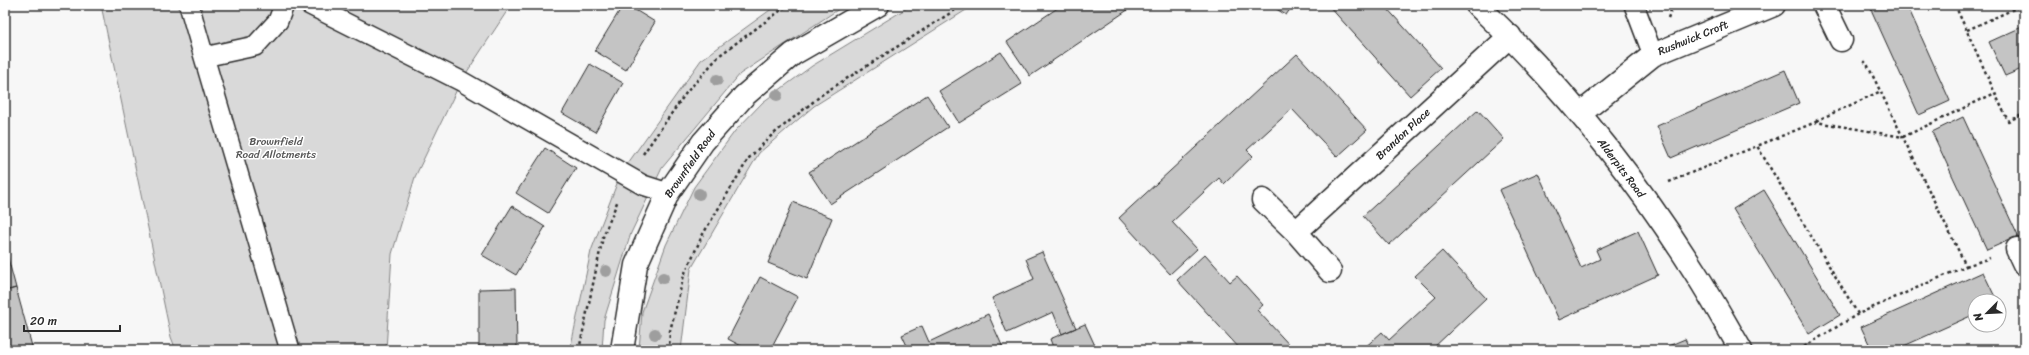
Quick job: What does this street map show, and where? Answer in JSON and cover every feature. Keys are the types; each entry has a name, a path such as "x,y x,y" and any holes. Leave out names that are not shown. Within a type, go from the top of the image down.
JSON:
{"street":[{"name":"Brownfield Road","path":"622,350 636,265 668,193 703,142 744,96 792,54 878,5"},
{"name":"Alderpits Road","path":"1477,5 1510,36 1581,113 1694,269 1741,350"},
{"name":"Rushwick Croft","path":"1581,113 1653,55 1774,5"},
{"path":"1824,5 1841,40"},
{"name":"Brandon Place","path":"1296,232 1510,36"},
{"path":"1263,200 1296,232 1330,271"}],"lane":[{"path":"189,5 290,350"},
{"path":"204,57 254,46 278,20 284,5"},
{"path":"310,5 461,81 643,185 668,193"},
{"path":"1634,5 1653,55"}],"path":[{"path":"669,350 670,331 684,275 703,234 749,158 771,136 824,93 963,5"},
{"path":"1955,5 2008,121 2024,114"},
{"path":"1967,30 2023,5"},
{"path":"1799,350 1858,314 1966,266 1867,64 1841,40"},
{"path":"1641,194 1816,122 1881,91"},
{"path":"1816,122 1903,137 1995,93"},
{"path":"1757,146 1858,314"}],"green space":[{"name":"Brownfield Road Allotments","path":"101,5 511,5 461,81 415,177 392,254 386,350 176,350 171,337"},
{"path":"777,5 845,5 740,74 662,168 631,233 604,320 602,350 570,350 591,251 621,173 701,60"},
{"path":"912,5 974,5 814,106 759,153 691,269 681,350 639,350 642,312 666,245 694,187 735,131 763,102 812,66"}],"building":[{"path":"623,5 627,5 655,22 626,70 595,51"},
{"path":"1062,5 1135,5 1030,76 1007,42"},
{"path":"1270,5 1293,5 1286,15"},
{"path":"1328,5 1384,5 1441,68 1410,96"},
{"path":"1869,5 1907,5 1950,101 1919,115"},
{"path":"2024,26 2024,68 2005,76 1989,42"},
{"path":"1001,52 1022,84 959,123 939,91"},
{"path":"1297,54 1367,130 1337,157 1292,109 1247,150 1253,156 1224,184 1219,178 1172,222 1197,249 1170,274 1119,218"},
{"path":"590,64 623,83 595,132 562,113"},
{"path":"1785,70 1799,103 1671,158 1657,126"},
{"path":"927,95 948,127 830,204 809,172"},
{"path":"1478,110 1504,139 1389,245 1363,216"},
{"path":"1963,117 2018,236 1987,250 1932,132"},
{"path":"545,148 576,168 548,213 516,193"},
{"path":"1538,173 1581,268 1600,259 1596,250 1638,231 1658,275 1559,320 1499,190"},
{"path":"1764,190 1840,315 1809,334 1733,209"},
{"path":"793,202 832,218 807,279 768,263"},
{"path":"512,206 545,227 516,275 482,255"},
{"path":"5,247 16,288 5,291"},
{"path":"1442,251 1486,298 1431,350 1362,350 1382,332 1389,340 1436,297 1415,276"},
{"path":"1042,252 1076,328 1062,334 1053,312 1007,333 992,298 1034,279 1026,259"},
{"path":"1205,254 1230,282 1237,276 1263,305 1257,310 1294,350 1241,350 1177,280"},
{"path":"1983,272 1993,293 1967,293 1967,318 1895,350 1872,350 1861,327"},
{"path":"760,277 798,297 770,350 749,350 728,339"},
{"path":"16,288 33,350 5,350 5,291"},
{"path":"516,288 517,350 479,350 479,289"},
{"path":"988,314 1004,350 909,350 902,335 922,326 929,342"},
{"path":"1085,324 1097,350 1054,350 1050,339"},
{"path":"1685,339 1690,350 1659,350"}]}
